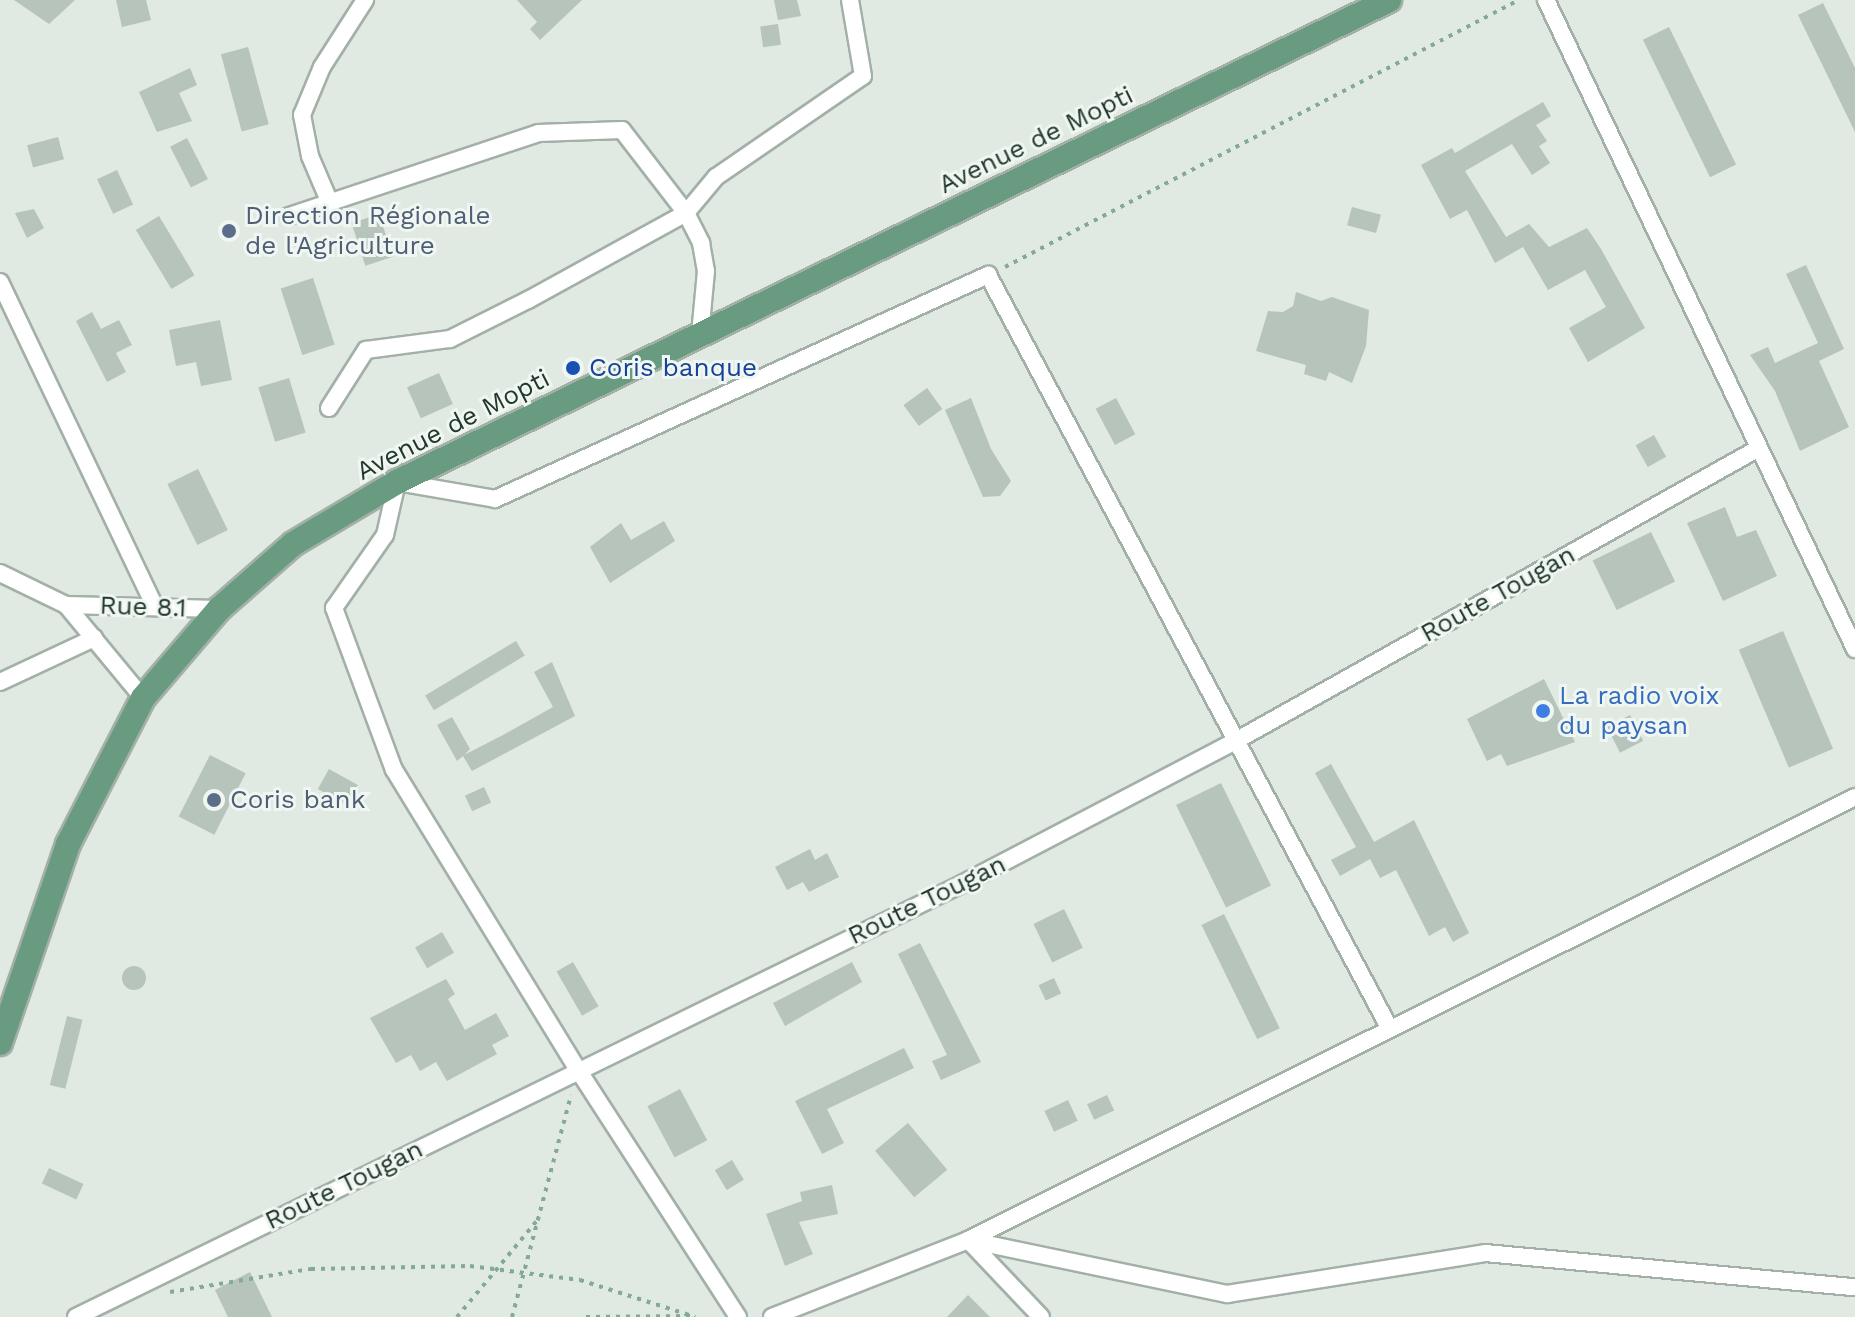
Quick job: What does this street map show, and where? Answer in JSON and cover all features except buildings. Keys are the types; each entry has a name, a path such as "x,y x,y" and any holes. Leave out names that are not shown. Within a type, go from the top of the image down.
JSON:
{"main road":[{"name":"Avenue de Mopti","path":"0,1043 68,844 143,698 219,609 293,544 397,482 1389,0"}],"street":[{"path":"330,203 310,156 302,115 322,67 365,0"},
{"path":"329,408 366,350 450,339 686,213 716,177 863,76 850,0"},
{"path":"1546,0 1855,649"},
{"path":"289,216 538,133 622,130 686,213 701,243 706,271 700,334"},
{"path":"738,1317 578,1070 394,770 334,608 385,535 397,482 495,499 988,275 1239,739 1390,1029"},
{"path":"0,282 155,607"},
{"name":"Route Tougan","path":"76,1317 964,883 1239,739 1759,448"},
{"name":"Rue 8.1","path":"0,573 66,605 143,698"},
{"name":"Rue 8.1","path":"66,605 219,609"},
{"path":"0,682 94,638"},
{"path":"772,1317 968,1240 1855,797"},
{"path":"968,1240 1227,1294 1485,1253 1855,1287"},
{"path":"968,1240 1041,1317"}],"path":[{"path":"988,275 1519,0"},
{"path":"512,1317 578,1070"},
{"path":"457,1317 538,1220"},
{"path":"160,1294 311,1269 496,1269 580,1280 696,1317"},
{"path":"586,1317 696,1317"}],"place":[{"name":"Direction Régionale de l'Agriculture","path":"229,231"},
{"name":"Coris banque","path":"573,368"},
{"name":"La radio voix du paysan","path":"1543,711"},
{"name":"Coris bank","path":"214,800"}]}
